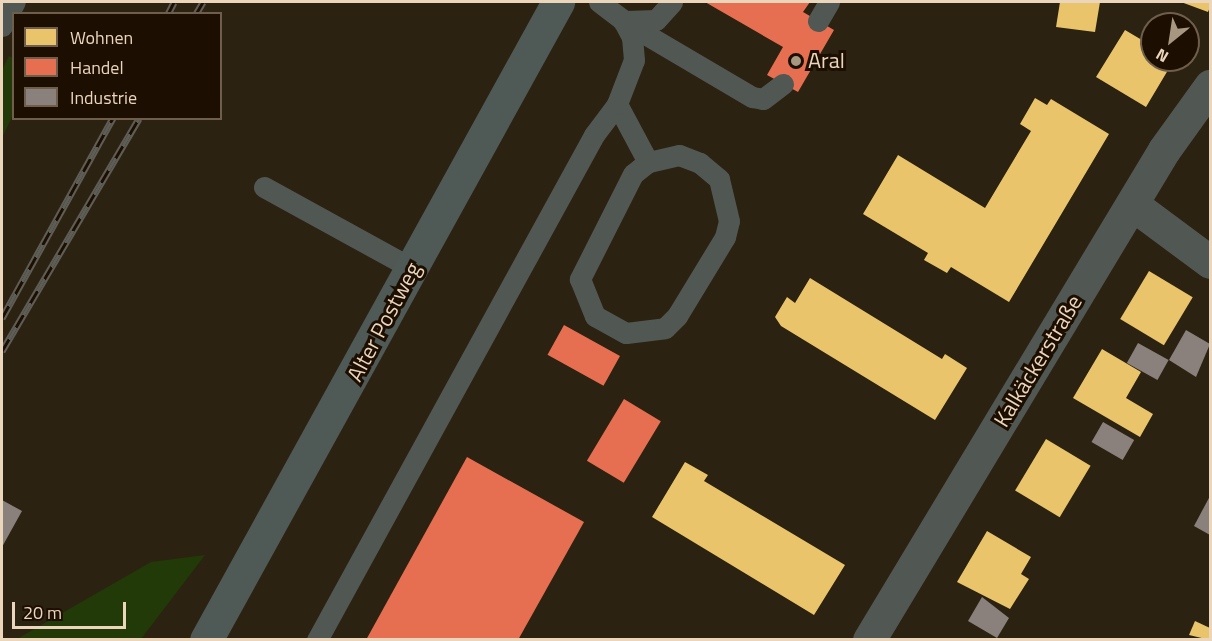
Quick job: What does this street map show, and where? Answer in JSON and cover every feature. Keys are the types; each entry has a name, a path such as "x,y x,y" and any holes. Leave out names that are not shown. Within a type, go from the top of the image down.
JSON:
{"main road":[{"name":"Alter Postweg","path":"206,639 413,269 558,2"}],"street":[{"name":"Kalkäckerstraße","path":"869,639 1132,204 1210,86"},
{"path":"1132,204 1210,262"}],"lane":[{"path":"2,26 15,2"},
{"path":"599,2 623,20 752,97 763,99 783,84"},
{"path":"623,20 656,20 672,2"},
{"path":"818,21 829,2"},
{"path":"317,639 588,145 617,104 634,60 632,37 623,20"},
{"path":"617,104 648,162"},
{"path":"679,155 700,163 719,178 729,221 725,237 677,316 664,328 626,333 595,316 580,279 633,174 648,162 679,155"},
{"path":"264,187 413,269"}],"green space":[{"path":"9,56 12,58 12,117 2,138 2,70"},
{"path":"205,555 141,639 17,639 151,562"}],"building: Wohnen":[{"path":"1060,2 1100,2 1095,32 1056,27"},
{"path":"1181,2 1210,2 1210,7 1208,12"},
{"path":"1125,30 1140,39 1140,72 1167,72 1146,107 1096,77"},
{"path":"1035,98 1047,105 1051,99 1109,134 1009,302 951,267 947,273 924,260 928,253 863,214 898,155 985,208 1031,131 1020,124"},
{"path":"1149,271 1193,297 1164,345 1120,319"},
{"path":"810,278 942,359 945,354 967,368 935,420 781,326 775,317 787,297 795,303"},
{"path":"1102,349 1141,372 1126,398 1153,414 1140,437 1073,398"},
{"path":"1046,439 1091,466 1060,517 1015,490"},
{"path":"685,462 708,475 704,481 845,565 814,615 652,517"},
{"path":"987,531 1031,557 1021,574 1029,579 1010,609 957,582"},
{"path":"1195,621 1210,628 1210,640 1189,635"}],"building: Handel":[{"path":"705,2 810,2 803,12 834,30 798,92 767,75 783,47"},
{"path":"564,325 620,356 603,386 548,355"},
{"path":"624,399 661,421 624,483 587,461"},
{"path":"467,457 584,522 518,640 366,640"}],"building: Industrie":[{"path":"1186,330 1210,344 1196,377 1169,360"},
{"path":"1138,343 1169,360 1157,380 1127,363"},
{"path":"1103,422 1134,440 1123,460 1092,442"},
{"path":"1210,496 1210,535 1194,526"},
{"path":"2,500 22,511 2,547"},
{"path":"982,597 1009,618 997,638 968,621"}],"railway":[{"path":"169,12 174,2"},
{"path":"197,12 203,2"},
{"path":"2,318 112,120"},
{"path":"2,351 138,120"}],"place":[{"name":"Aral","path":"796,61"}]}
